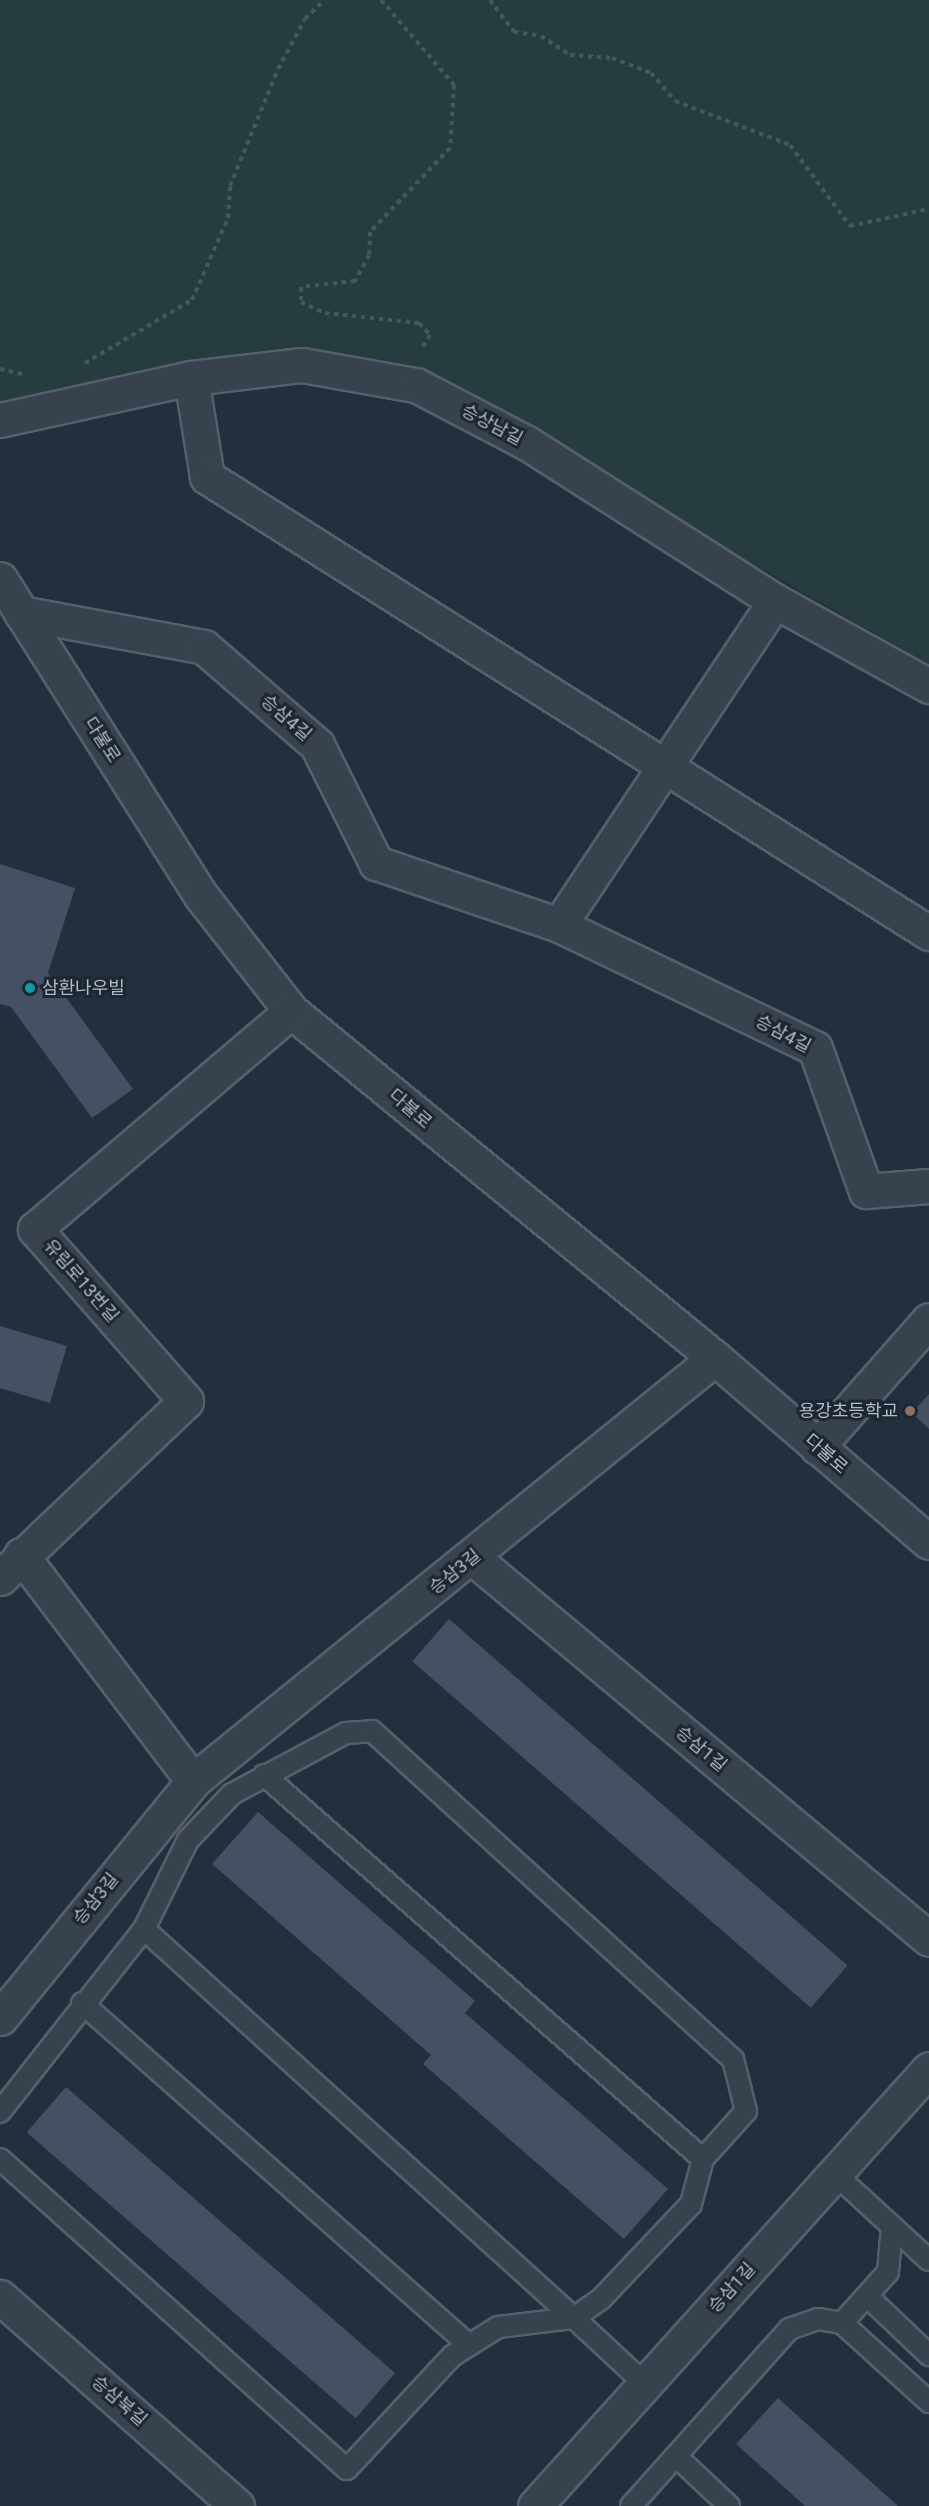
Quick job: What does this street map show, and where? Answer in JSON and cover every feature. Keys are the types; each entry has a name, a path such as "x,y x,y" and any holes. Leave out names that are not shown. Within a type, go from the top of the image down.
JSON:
{"street":[{"name":"승상남길","path":"0,420 191,378 302,365 416,385 527,442 774,601 929,686"},
{"path":"191,378 207,477 929,933"},
{"name":"다불로","path":"0,579 202,897 291,1011 714,1358 929,1542"},
{"path":"559,925 662,763 774,601"},
{"name":"승삼4길","path":"21,613 204,647 317,745 376,863 559,925 815,1048 866,1191 929,1186"},
{"name":"유림로13번길","path":"7,1561 186,1401 35,1229 291,1011"},
{"path":"817,1447 929,1320"},
{"name":"승삼3길","path":"0,2018 193,1781 473,1558 714,1358"},
{"name":"승삼1길","path":"473,1558 929,1940"},
{"path":"7,1561 193,1781"},
{"name":"승삼1길","path":"535,2506 929,2069"},
{"name":"승삼북길","path":"0,2297 237,2506"}],"lane":[{"path":"0,2112 82,2003 144,1929 188,1840 232,1794 346,1733 372,1731 733,2059 746,2111 703,2159 691,2204 601,2299 574,2318 498,2326 469,2345 347,2469 0,2159"},
{"path":"264,1776 703,2159"},
{"path":"144,1929 645,2384"},
{"path":"82,2003 469,2345"},
{"path":"835,2174 929,2260"},
{"path":"842,2323 888,2272 892,2226"},
{"path":"867,2296 929,2355"},
{"path":"631,2506 789,2329 818,2319 842,2323 929,2403"},
{"path":"676,2456 729,2506"}],"path":[{"path":"76,371 192,300 228,218 230,186 278,69 305,19 324,0"},
{"path":"381,0 454,85 450,148 370,232 369,255 355,281 301,287 301,302 325,313 419,322 430,335 419,353"},
{"path":"490,0 514,32 541,36 570,56 612,58 651,73 675,101 790,145 850,226 929,209"},
{"path":"0,369 36,376"}],"green space":[{"path":"0,0 929,0 929,664 431,381 301,365 0,419"}],"building":[{"name":"삼환나우빌","path":"0,864 75,888 48,973 133,1089 92,1118 11,1007 0,1004"},
{"path":"0,1326 67,1346 50,1403 0,1388"},
{"path":"929,1394 929,1429 912,1413"},
{"path":"449,1619 847,1965 811,2008 412,1661"},
{"path":"258,1812 475,2001 465,2013 668,2189 624,2239 423,2064 431,2055 212,1864"},
{"path":"66,2087 395,2373 356,2418 27,2132"},
{"path":"778,2398 898,2506 805,2506 736,2444"}],"place":[{"name":"삼환나우빌","path":"30,988"},
{"name":"용강초등학교","path":"910,1411"}]}
